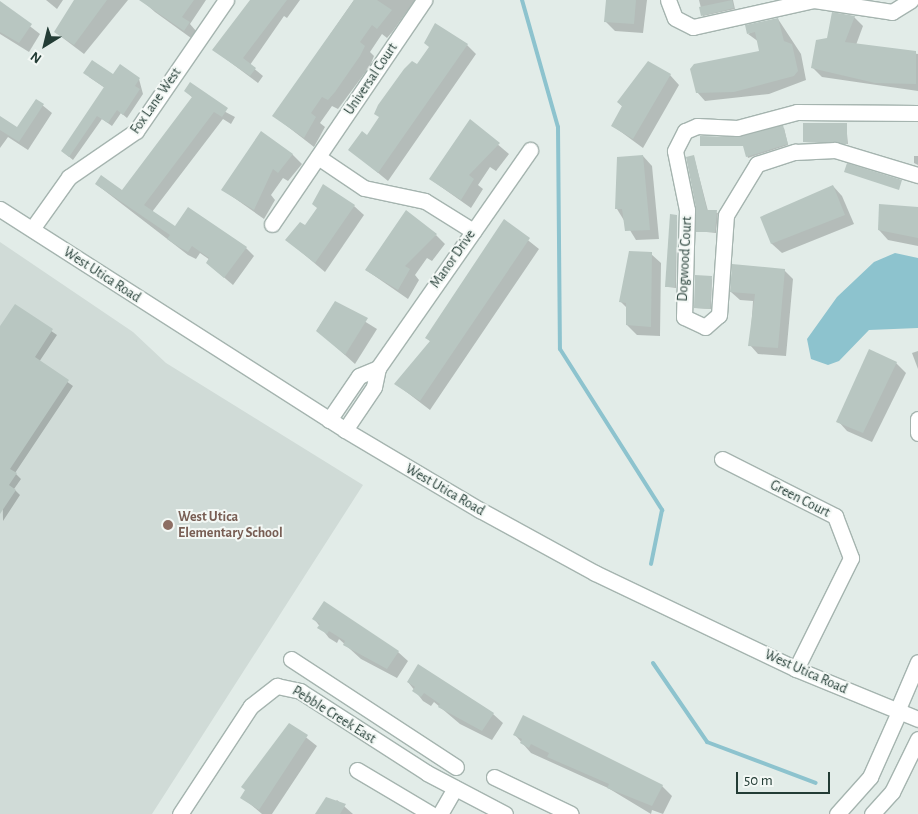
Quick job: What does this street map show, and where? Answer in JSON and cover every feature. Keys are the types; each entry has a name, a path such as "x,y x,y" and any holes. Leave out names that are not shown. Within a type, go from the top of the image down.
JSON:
{"street":[{"name":"Fox Lane West","path":"32,229 70,177 136,132 226,0"},
{"name":"Universal Court","path":"272,224 424,0"},
{"path":"668,0 675,18 693,27 814,0 892,12 911,0"},
{"name":"Dogwood Court","path":"918,113 797,112 737,128 697,126 685,131 675,152 687,210 684,317 705,327 719,315 726,215 758,164 795,152 836,150 918,175"},
{"name":"Manor Drive","path":"345,430 374,387 378,368 530,150"},
{"path":"318,157 364,188 425,201 473,231"},
{"name":"West Utica Road","path":"0,209 345,430 595,573 796,669 918,719"},
{"name":"Manor Drive","path":"329,420 359,376 378,368"},
{"path":"918,420 918,432"},
{"name":"Green Court","path":"722,460 835,516 851,558 796,669"},
{"path":"291,659 456,767"},
{"path":"837,814 870,776 918,662"},
{"name":"Pebble Creek East","path":"180,814 234,729 265,691 277,686 294,688 455,788 505,814"},
{"path":"360,730 372,712"},
{"path":"872,814 892,792 918,739"},
{"path":"357,770 431,814"},
{"path":"494,777 573,813"},
{"path":"440,814 455,788"}],"shaded area":[{"name":"West Utica Elementary School","path":"0,242 133,332 166,363 363,485 152,814 0,814"}],"water":[{"path":"895,253 918,258 918,328 869,330 839,361 828,365 811,359 807,339 837,297 874,262"}],"building":[{"path":"74,0 107,0 74,45 54,32"},
{"path":"139,0 194,0 182,17 190,22 184,31"},
{"path":"250,0 287,0 243,58 256,68 250,76 212,50"},
{"path":"354,0 377,0 392,10 377,29 372,25 360,42 365,46 360,56 335,92 328,100 322,97 311,113 316,117 304,138 272,116"},
{"path":"606,0 636,0 634,24 604,22"},
{"path":"732,0 734,8 701,16 699,7"},
{"path":"0,1 32,24 19,43 0,32"},
{"path":"832,12 855,16 845,42 916,51 916,84 875,83 811,68 816,40 827,38"},
{"path":"778,18 784,41 792,44 798,71 794,76 734,92 696,93 690,69 694,64 759,51 755,32 747,34 745,25"},
{"path":"435,23 468,44 378,173 348,150 362,131 367,135 379,117 374,114 378,105 404,69 412,61 417,64 429,47 424,43"},
{"path":"92,60 113,74 120,64 140,78 135,86 140,89 123,115 117,110 108,123 97,116 69,157 61,151 104,87 83,73"},
{"path":"648,61 671,74 633,139 611,126 622,106 617,102"},
{"path":"190,82 228,108 222,117 214,112 144,205 175,226 188,207 247,247 224,278 206,263 209,258 192,246 188,252 179,247 167,239 170,235 95,184 101,175 122,190 192,97 184,91"},
{"path":"36,99 44,104 19,142 0,130 0,116 17,127"},
{"path":"470,119 500,143 469,175 474,179 461,200 429,179"},
{"path":"803,123 847,123 847,144 803,142"},
{"path":"783,125 788,144 746,157 743,146 700,146 700,136 739,137"},
{"path":"261,131 293,154 278,173 273,169 254,210 221,190"},
{"path":"643,155 650,230 625,231 622,209 615,209 617,157"},
{"path":"694,155 707,210 717,210 715,232 696,232 696,208 686,157"},
{"path":"847,163 902,180 899,190 844,172"},
{"path":"323,184 355,205 315,263 285,240 300,222 305,225 317,208 312,204"},
{"path":"833,185 845,215 771,244 760,217"},
{"path":"879,204 918,207 918,238 878,230"},
{"path":"406,210 437,234 405,266 410,269 398,290 365,270"},
{"path":"670,214 677,215 675,287 665,287"},
{"path":"504,219 530,238 420,401 394,384 430,341 425,338"},
{"path":"629,251 652,252 651,327 626,325 626,303 619,302"},
{"path":"732,264 785,269 778,348 748,346 755,294 730,292"},
{"path":"695,275 712,276 710,309 694,308"},
{"path":"335,301 368,318 345,355 316,331"},
{"path":"15,304 53,329 35,357 69,380 10,469 17,473 9,485 16,490 0,514 0,326"},
{"path":"869,349 897,362 863,433 836,422"},
{"path":"324,601 399,651 387,669 343,645 345,641 329,631 327,634 317,628 320,624 312,619"},
{"path":"418,664 494,713 482,731 438,707 440,704 424,693 421,697 412,691 415,687 407,682"},
{"path":"523,715 663,785 652,806 607,788 609,784 547,757 549,753 531,744 529,748 520,743 522,739 513,735"},
{"path":"289,723 308,735 259,810 240,798 245,790 241,787"},
{"path":"326,797 346,804 340,814 315,814"}],"waterway":[{"path":"522,0 558,127 560,349 662,510 651,564"},
{"path":"653,663 707,742 816,783"}],"place":[{"name":"West Utica Elementary School","path":"168,525"}]}
